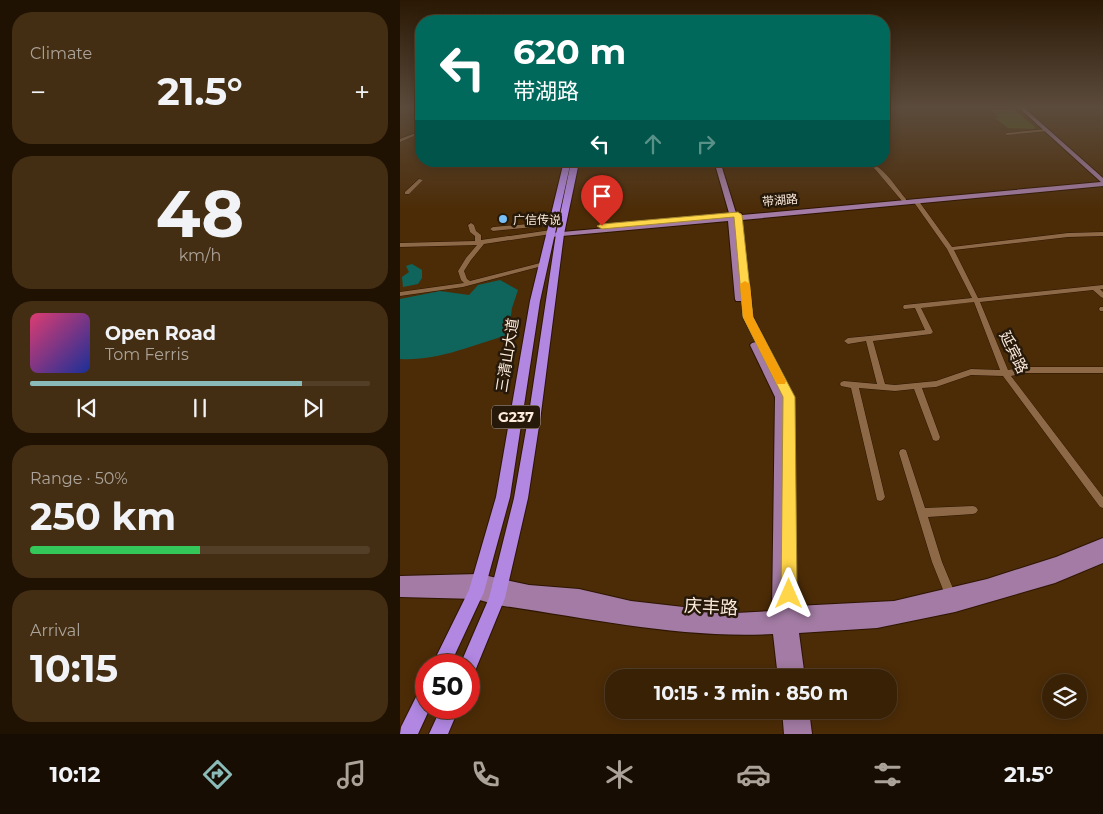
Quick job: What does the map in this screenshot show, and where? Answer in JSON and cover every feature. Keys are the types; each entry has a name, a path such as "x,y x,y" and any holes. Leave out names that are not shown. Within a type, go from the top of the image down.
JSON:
{"highway":[{"name":"三清山大道","path":"473,654 498,591 521,498 536,413 555,231 567,167"},
{"name":"三清山大道","path":"446,654 478,587 503,497 535,301 544,264 573,167"},
{"path":"408,734 415,719"},
{"path":"438,734 445,719"}],"main road":[{"path":"1059,141 1103,183"},
{"path":"1066,141 1102,172"},
{"path":"1084,165 1090,174 1090,178 1084,185 1103,190"},
{"path":"719,167 734,216 741,318 780,397 786,669"},
{"name":"带湖路","path":"555,231 916,202 1103,183"},
{"name":"带湖路","path":"734,216 1084,185"},
{"path":"953,600 988,586 1056,564 1103,545"},
{"name":"庆丰路","path":"498,591 531,603 662,622 745,628 785,621 877,621 953,600 1055,576 1103,556"},
{"path":"400,583 478,587 498,591 579,596 632,608 736,620 785,621"},
{"path":"400,590 478,587"},
{"path":"785,621 795,669"},
{"path":"791,719 792,734"},
{"path":"802,719 804,734"}],"street":[{"path":"875,167 904,200"},
{"path":"407,193 421,180"},
{"name":"延宾路","path":"916,202 950,249 976,300 1005,373 1103,504"},
{"path":"468,283 464,280 461,272 480,243 478,235 473,232 471,226"},
{"path":"494,229 555,231"},
{"name":"带湖路","path":"400,245 480,243 555,231"},
{"path":"950,249 1068,235 1103,234"},
{"path":"400,294 468,283 544,264"},
{"path":"906,307 1103,286"},
{"path":"1094,288 1103,296"},
{"path":"848,341 929,332 917,306"},
{"path":"869,338 882,387"},
{"path":"880,497 849,384 882,387 917,386 936,384 972,372 1005,373 1026,370 1103,370"},
{"path":"917,386 936,437"},
{"path":"903,453 937,562 953,600"},
{"path":"922,513 974,510"}],"water":[{"path":"412,264 422,270 422,278 418,284 403,287 402,277 409,272 406,266"},
{"path":"500,280 518,290 512,308 508,335 442,355 428,358 400,359 400,299 440,291 469,295 478,285"}],"slow traffic":[{"path":"745,284 748,317 781,381"}],"place":[{"name":"广信传说","path":"503,219"}],"route":[{"path":"602,226 738,215 748,317 789,397 789,594"}]}
